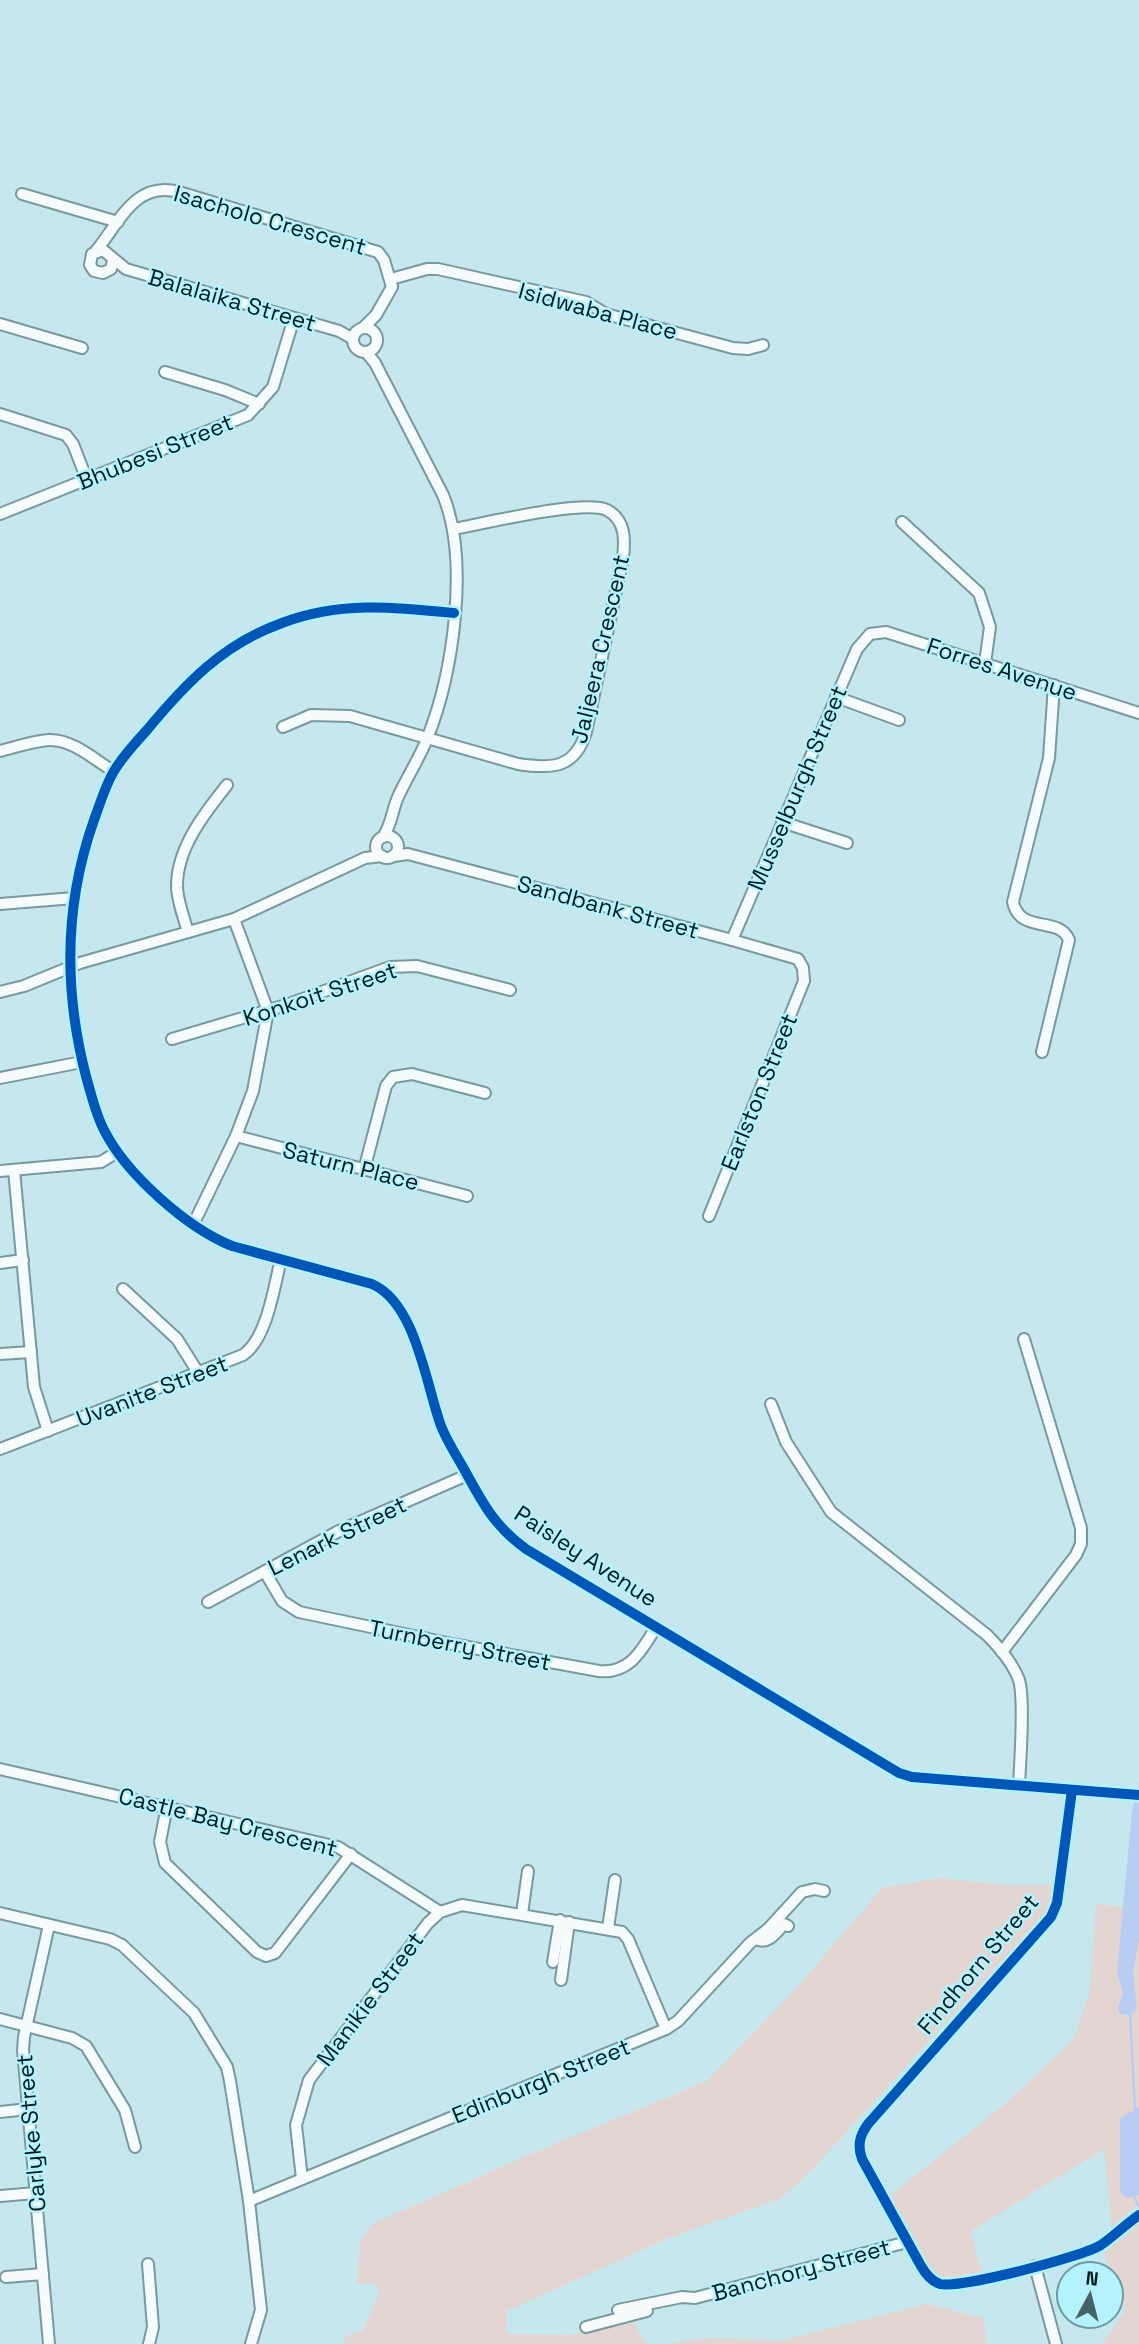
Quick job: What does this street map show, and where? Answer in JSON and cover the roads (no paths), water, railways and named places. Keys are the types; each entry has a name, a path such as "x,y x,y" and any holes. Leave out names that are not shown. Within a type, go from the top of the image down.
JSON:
{"street":[{"name":"Isacholo Crescent","path":"106,258 111,233 139,197 170,190 374,250 382,257 391,279"},
{"path":"22,194 118,222"},
{"name":"Balalaika Street","path":"106,258 126,269 339,331 361,333 356,348 370,349"},
{"name":"Isidwaba Place","path":"391,279 427,269 438,269 586,302 606,314 733,348 748,349 763,345"},
{"path":"388,856 377,851 388,838 398,797 427,740 448,666 456,568 453,529 443,495 375,363 370,349 377,338 361,333 390,293 391,279"},
{"name":"Bhubesi Street","path":"0,514 240,419 260,404 273,387 294,318"},
{"path":"0,324 82,348"},
{"path":"165,372 260,404"},
{"path":"0,414 66,435 74,444 87,480"},
{"name":"Jaljeera Crescent","path":"283,727 311,715 350,716 427,740 530,766 557,765 577,752 586,732 625,540 622,527 607,511 593,507 564,509 453,529"},
{"path":"902,522 979,593 990,627 985,663"},
{"name":"Paisley Avenue","path":"454,613 387,606 340,610 305,615 252,636 218,657 190,680 113,771 91,827 74,898 70,967 72,1008 82,1062 96,1111 117,1152 139,1177 193,1225 211,1237 232,1246 372,1284 394,1300 417,1345 446,1436 493,1520 514,1541 899,1773 1019,1786 1139,1794"},
{"name":"Forres Avenue","path":"865,638 875,632 886,632 1139,713"},
{"name":"Musselburgh Street","path":"732,940 836,698 865,638"},
{"path":"1042,1052 1069,940 1062,930 1023,919 1015,911 1013,902 1051,749 1054,685"},
{"path":"836,698 899,720"},
{"path":"0,751 48,740 61,741 113,771"},
{"path":"188,932 177,891 181,866 199,821 227,785"},
{"path":"782,822 847,844"},
{"path":"388,838 408,854"},
{"path":"365,858 388,856 397,850 388,838"},
{"path":"0,992 80,962 234,919 365,858 388,838"},
{"name":"Sandbank Street","path":"388,856 408,854 732,940 791,956 798,960 803,968"},
{"path":"0,904 74,898"},
{"path":"193,1225 236,1136 253,1091 268,1011 234,919"},
{"name":"Konkoit Street","path":"172,1040 268,1011 371,973 400,966 417,966 510,990"},
{"name":"Earlston Street","path":"709,1216 804,981 803,968"},
{"path":"0,1078 82,1062"},
{"path":"364,1170 386,1086 393,1077 412,1074 485,1093"},
{"name":"Saturn Place","path":"236,1136 467,1196"},
{"path":"0,1171 101,1162 117,1152"},
{"path":"14,1170 36,1395 48,1431"},
{"name":"Uvanite Street","path":"0,1449 243,1355 260,1337 281,1259"},
{"path":"0,1263 23,1260"},
{"path":"123,1289 177,1339 199,1374"},
{"path":"1002,1652 1076,1555 1082,1539 1081,1528 1024,1339"},
{"path":"0,1354 31,1352"},
{"path":"771,1404 786,1441 831,1512 987,1635 1016,1673 1020,1686 1019,1786"},
{"name":"Lenark Street","path":"208,1602 339,1531 467,1475"},
{"name":"Turnberry Street","path":"265,1572 282,1601 299,1612 457,1646 604,1671 618,1670 631,1664 656,1627"},
{"name":"Castle Bay Crescent","path":"0,1769 335,1846 440,1912"},
{"name":"Findhorn Street","path":"908,2242 862,2159 860,2139 868,2124 1051,1917 1057,1903 1072,1790"},
{"path":"167,1806 160,1847 167,1867 264,1956 275,1953 351,1854"},
{"path":"522,1914 528,1871"},
{"path":"615,1880 608,1928 621,1931 627,1937 666,2029"},
{"name":"Edinburgh Street","path":"302,2179 666,2029 678,2021 802,1892 815,1889 824,1891"},
{"name":"Manikie Street","path":"302,2179 296,2125 309,2080 428,1923 440,1912 462,1905 608,1928"},
{"path":"0,1913 110,1939 122,1945 200,2019 229,2075 249,2201 261,2310 251,2344"},
{"path":"553,1962 564,1921"},
{"path":"561,1980 564,1921"},
{"path":"754,1940 768,1940 784,1924 788,1926"},
{"name":"Carlyke Street","path":"49,1925 23,2050 49,2344"},
{"path":"0,2019 76,2040 90,2050 125,2110 135,2147"},
{"path":"0,2112 28,2109"},
{"path":"249,2201 302,2179"},
{"path":"0,2196 36,2193"},
{"path":"908,2242 924,2271 941,2284 959,2284 1035,2266 1097,2247 1136,2217"},
{"name":"Banchory Street","path":"692,2299 908,2242"},
{"path":"148,2264 153,2327 149,2344"},
{"path":"1035,2266 1056,2344"},
{"path":"6,2277 43,2274"},
{"path":"618,2310 682,2297 692,2299"},
{"path":"586,2327 692,2299"}],"water":[{"path":"1139,1782 1139,1940 1133,1972 1137,2010 1130,2015 1120,2014 1118,2008 1123,1993 1117,1972 1132,1811"},
{"path":"1139,2107 1139,2195 1126,2198 1120,2192 1120,2118"}],"waterway":[{"path":"1130,2015 1135,2109"},
{"path":"1134,2196 1139,2207"}]}
